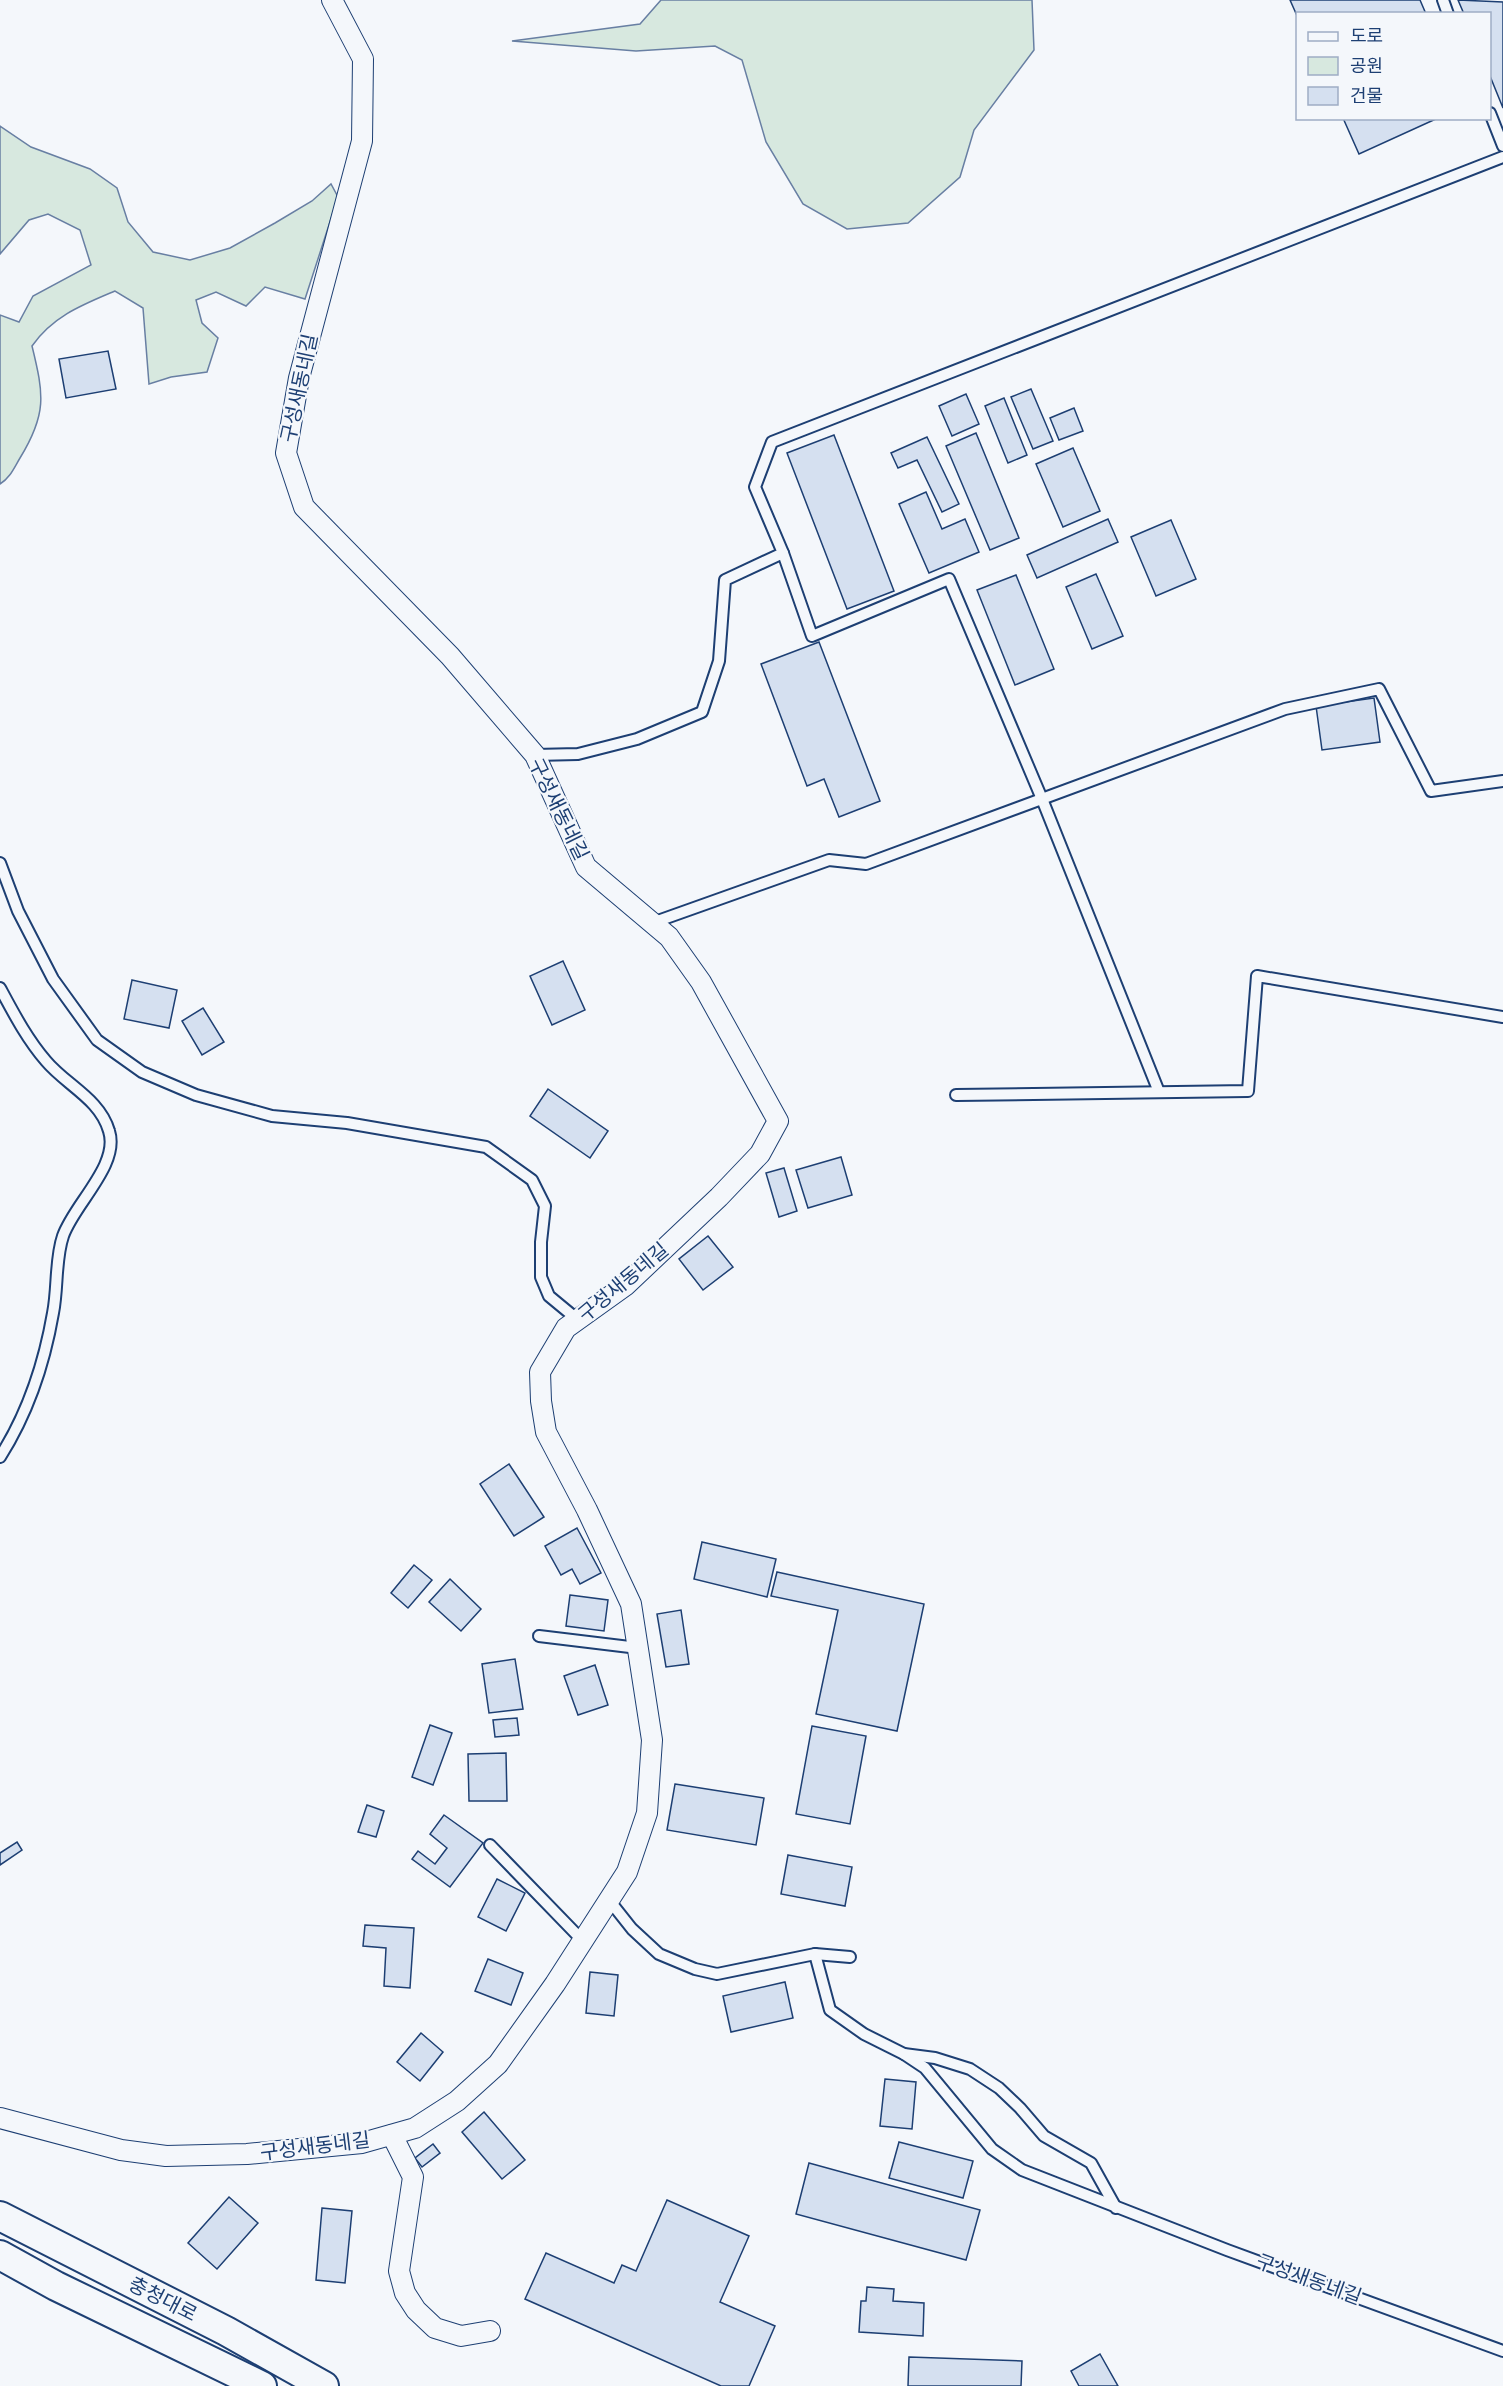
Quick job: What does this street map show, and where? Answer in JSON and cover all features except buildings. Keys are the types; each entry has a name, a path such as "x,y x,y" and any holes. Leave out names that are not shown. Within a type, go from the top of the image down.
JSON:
{"main road":[{"name":"충청대로","path":"0,2216 215,2326 324,2386"},
{"name":"충청대로","path":"0,2255 67,2291 262,2386"}],"street":[{"name":"구성새동네길","path":"0,2118 121,2150 166,2156 259,2153 362,2143 415,2128 457,2101 498,2064 583,1941 627,1872 647,1813 652,1740 631,1604 587,1510 546,1432 541,1401 540,1372 567,1328 626,1285 719,1197 760,1154 778,1122 701,982 669,937 586,867 535,755 450,656 304,507 286,453 299,378 362,141 363,59 332,0"},
{"path":"392,2135 413,2177 399,2271 405,2293 416,2310 435,2328 461,2336 490,2331"}],"lane":[{"path":"1491,116 1503,146"},
{"path":"1159,1092 1042,799 949,579 812,636 783,553 755,487 772,442 1503,157"},
{"path":"535,755 578,754 618,744 637,739 702,712 719,661 725,580 783,553"},
{"path":"652,923 829,860 866,864 1285,709 1379,689 1431,790 1503,781"},
{"path":"0,863 18,911 53,979 97,1040 142,1072 196,1095 272,1116 358,1125 486,1147 532,1180 545,1206 541,1242 541,1277 549,1296 578,1320"},
{"path":"956,1095 1248,1091 1257,976 1503,1017"},
{"path":"0,988 27,1038 47,1063 96,1106 111,1134 111,1153 101,1173 72,1215 62,1238 54,1312 36,1382 25,1413 0,1457"},
{"path":"539,1636 638,1648"},
{"path":"490,1845 583,1941"},
{"path":"609,1900 632,1929 659,1954 695,1969 717,1974 815,1954 850,1957"},
{"name":"구성새동네길","path":"815,1954 830,2010 864,2034 904,2054 925,2068 992,2149 1022,2170 1116,2208 1503,2351"},
{"name":"구성새동네길","path":"904,2054 935,2058 970,2069 999,2088 1044,2136 1091,2163 1116,2208"}],"green space":[{"path":"661,0 1032,0 1034,50 974,130 960,177 908,223 847,229 803,204 766,142 742,60 715,46 636,51 512,41 640,24"},
{"path":"0,126 31,147 90,169 117,188 128,222 153,252 190,260 230,248 312,201 331,184 338,197 305,299 265,287 246,306 216,292 196,300 202,323 218,338 207,372 171,377 149,384 143,308 115,291 69,312 49,327 32,346 41,391 41,404 35,429 12,472 0,484 0,315 19,322 33,296 91,265 80,230 48,214 29,220 0,254"}]}
